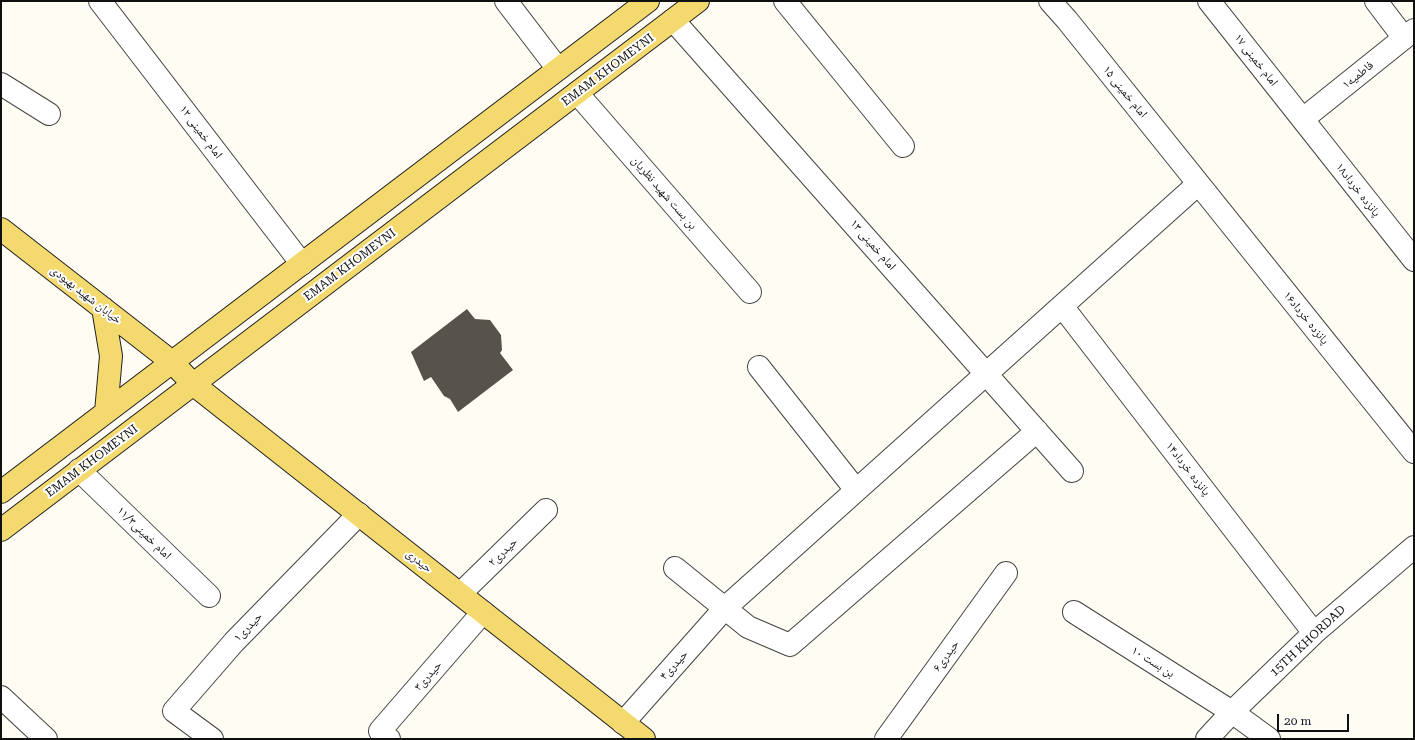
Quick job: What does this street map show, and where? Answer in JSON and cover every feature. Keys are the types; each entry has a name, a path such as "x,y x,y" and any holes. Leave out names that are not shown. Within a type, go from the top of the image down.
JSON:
{"main road":[{"name":"EMAM KHOMEYNI","path":"1,530 698,1"},
{"path":"1,492 558,69 643,2"},
{"name":"خیابان شهید بهبودی","path":"1,229 172,362 193,384"},
{"path":"103,308 111,356 106,412"},
{"name":"حیدری","path":"193,384 644,739"}],"street":[{"name":"امام خمینی ۱۲","path":"100,1 302,264"},
{"path":"506,1 558,69"},
{"path":"785,1 903,146"},
{"name":"امام خمینی ۱۵","path":"1050,1 1067,20 1198,184"},
{"name":"امام خمینی ۱۷","path":"1210,1 1303,119"},
{"path":"1376,1 1409,34"},
{"name":"امام خمینی ۱۳","path":"673,20 1072,471"},
{"name":"فاطمیه۱","path":"1303,119 1409,34"},
{"path":"1,84 49,114"},
{"name":"بن بست شهید نظریان","path":"577,93 750,292"},
{"name":"پانزده خرداد۱۸","path":"1303,119 1414,260"},
{"name":"حیدری۴","path":"623,723 725,608 1198,184"},
{"name":"پانزده خرداد۱۶","path":"1198,184 1414,452"},
{"name":"پانزده خرداد۱۴","path":"1062,306 1314,633"},
{"path":"759,367 856,490"},
{"path":"675,568 748,627 790,645 1037,431"},
{"name":"امام خمینی۱۱/۳","path":"79,470 209,596"},
{"name":"حیدری۲","path":"460,594 546,510"},
{"name":"حیدری۱","path":"212,739 174,711 234,642 359,514"},
{"name":"15TH KHORDAD","path":"1207,739 1232,712 1314,633 1414,547"},
{"name":"حیدری۶","path":"886,739 1006,573"},
{"name":"حیدری۳","path":"389,739 380,731 483,612"},
{"name":"بن بست ۱۰","path":"1074,612 1232,712 1269,739"},
{"path":"1,697 46,739"}],"building":[{"path":"467,309 475,319 490,320 501,335 502,350 500,353 513,370 458,412 450,399 444,396 431,377 424,381 411,352"}]}
